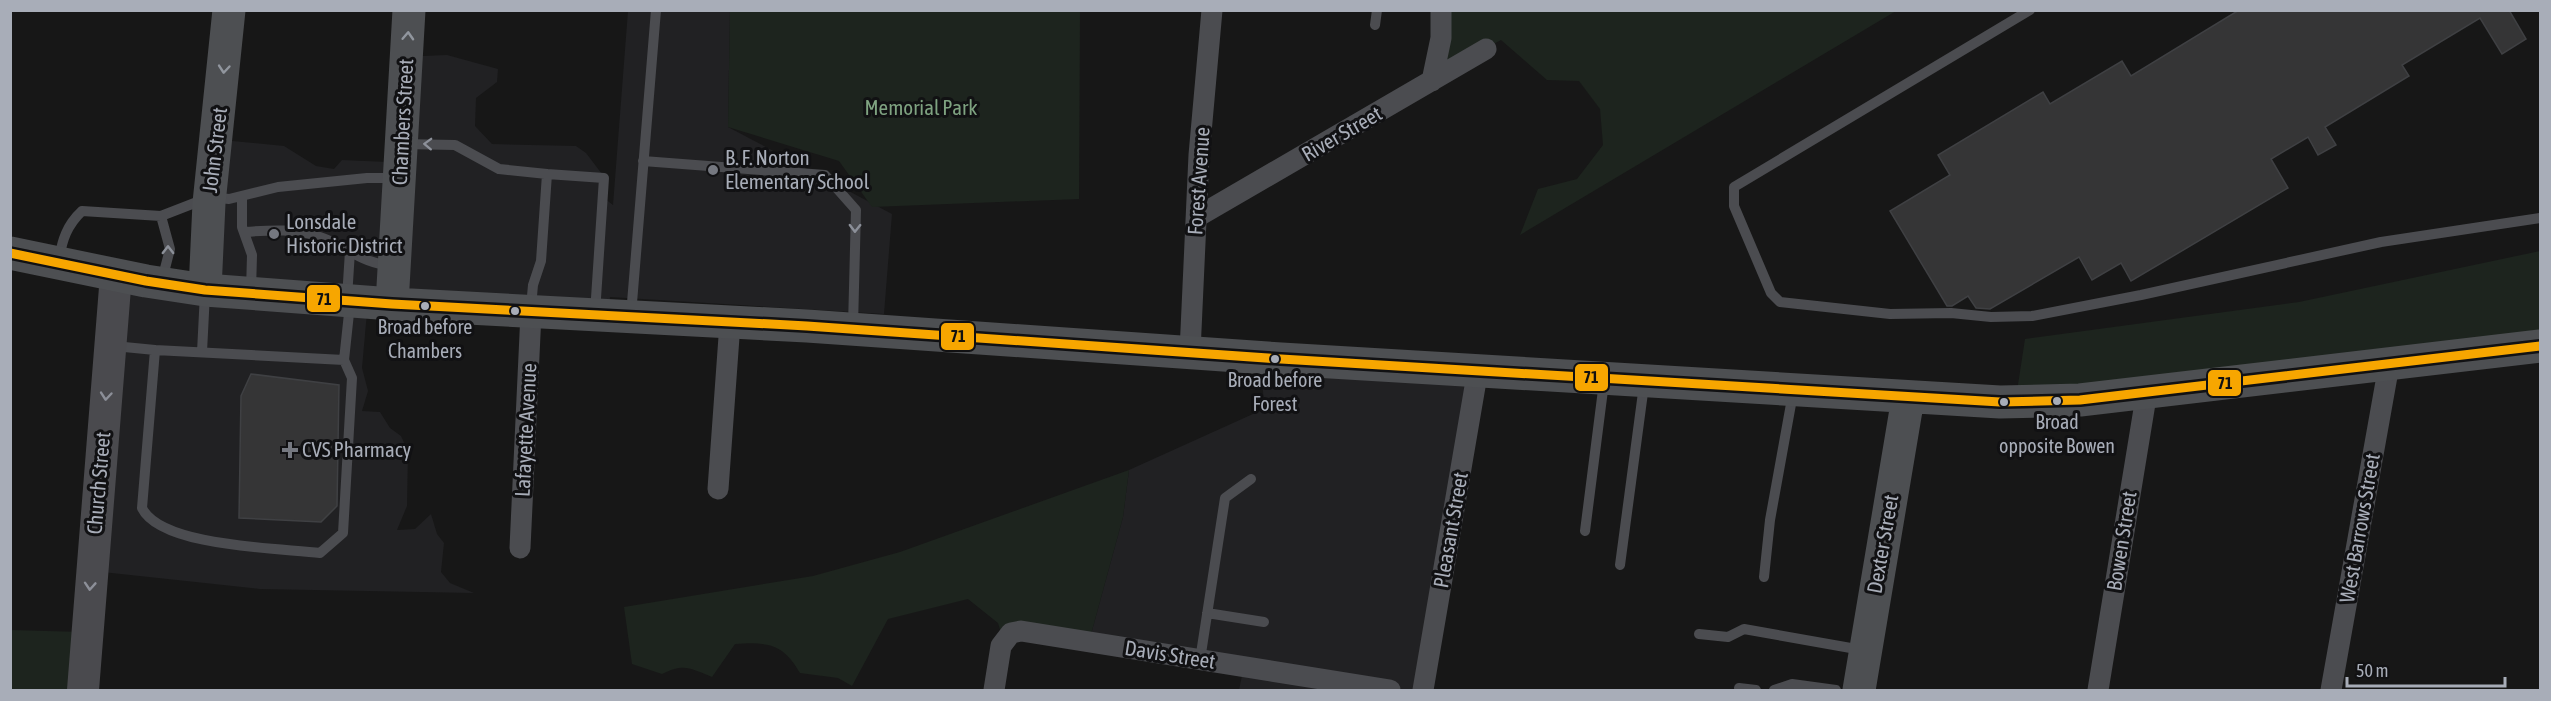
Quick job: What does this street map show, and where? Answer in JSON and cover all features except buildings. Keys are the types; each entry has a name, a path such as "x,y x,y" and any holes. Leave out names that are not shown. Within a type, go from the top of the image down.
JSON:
{"main road":[{"name":"John Street","path":"205,290 210,197 229,10"},
{"name":"Chambers Street","path":"392,304 409,10"},
{"path":"10,253 161,283 251,294 531,313 853,329 1281,359 1605,376 1908,398 2058,401 2541,346"},
{"name":"Church Street","path":"84,675 116,275"},
{"name":"Dexter Street","path":"1858,690 1908,398"}],"street":[{"name":"Forest Avenue","path":"1190,352 1212,10"},
{"path":"1432,81 1441,38 1441,10"},
{"name":"River Street","path":"1197,217 1486,50"},
{"name":"Lafayette Avenue","path":"520,548 531,313"},
{"path":"718,489 730,323"},
{"name":"West Barrows Street","path":"2331,690 2389,365"},
{"name":"Pleasant Street","path":"1424,690 1478,369"},
{"name":"Bowen Street","path":"2098,690 2147,391"},
{"name":"Davis Street","path":"994,690 1002,646 1011,633 1021,631 1390,690"}],"lane":[{"path":"631,318 656,10"},
{"path":"1375,25 1377,10"},
{"path":"2030,10 1734,187 1734,206 1771,293 1780,302 1816,308 1890,314 1951,313 1992,317 2032,316 2141,295 2381,242 2541,218"},
{"path":"402,144 455,145 499,169 604,178 595,316"},
{"path":"643,160 825,175 856,210 853,329"},
{"path":"531,313 533,285 541,261 547,174"},
{"path":"59,263 65,234 72,220 82,211 161,216 210,197 229,199 278,187 367,178 399,178"},
{"path":"242,197 244,232 252,255 251,294"},
{"path":"161,216 170,249 161,283"},
{"path":"244,232 287,231 319,236 374,263 395,265"},
{"path":"155,350 142,508 147,518 157,525 188,538 320,553 344,533 352,378 344,360 350,251"},
{"path":"202,352 205,290"},
{"path":"110,346 344,360"},
{"path":"1585,531 1605,376"},
{"path":"1620,565 1645,379"},
{"path":"1764,577 1770,520 1794,389"},
{"path":"1200,660 1225,498 1251,479"},
{"path":"1207,613 1264,622"},
{"path":"1699,634 1728,637 1744,629 1865,650"},
{"path":"1774,690 1792,684 1836,690"},
{"path":"1739,688 1756,690"}],"shaded area":[{"path":"628,11 730,11 728,127 892,214 884,314 610,297 609,312 368,301 362,368 368,391 362,411 380,412 390,428 401,436 408,451 407,506 397,530 415,529 431,514 437,534 444,543 441,572 450,583 474,593 260,589 93,571 114,277 192,289 222,140 284,146 316,166 334,169 342,160 387,162 399,57 447,55 498,69 497,82 476,98 475,126 492,144 576,146 586,153 602,174 600,195 613,205"},
{"path":"1261,355 1469,368 1419,690 1239,690 1244,666 1090,638 1123,517 1129,470 1264,409"}],"green space":[{"name":"Memorial Park","path":"730,11 1080,11 1079,199 872,207 839,161 728,127"},
{"path":"1442,11 1896,11 1520,235 1538,189 1577,179 1603,145 1600,109 1579,81 1547,80 1501,40 1447,69"},
{"path":"2540,251 2540,337 2017,391 2025,339 2299,302"},
{"path":"1129,470 1123,517 1090,638 1002,636 998,623 968,599 888,619 852,686 838,678 800,673 781,650 757,643 735,644 712,677 687,668 662,674 632,664 624,607 813,576 900,552"},
{"path":"11,630 83,632 80,690 11,690"}],"transit line":[{"name":"71","path":"10,253 146,281 205,290 392,304 807,326 1281,359 2000,402 2080,400 2540,346"}],"place":[{"name":"B. F. Norton Elementary School","path":"713,170"},
{"name":"Lonsdale Historic District","path":"274,234"},
{"name":"Broad before Chambers","path":"425,306"},
{"name":"Broad before Forest","path":"1275,359"},
{"name":"Broad opposite Bowen","path":"2057,401"},
{"name":"CVS Pharmacy","path":"290,450"}]}
